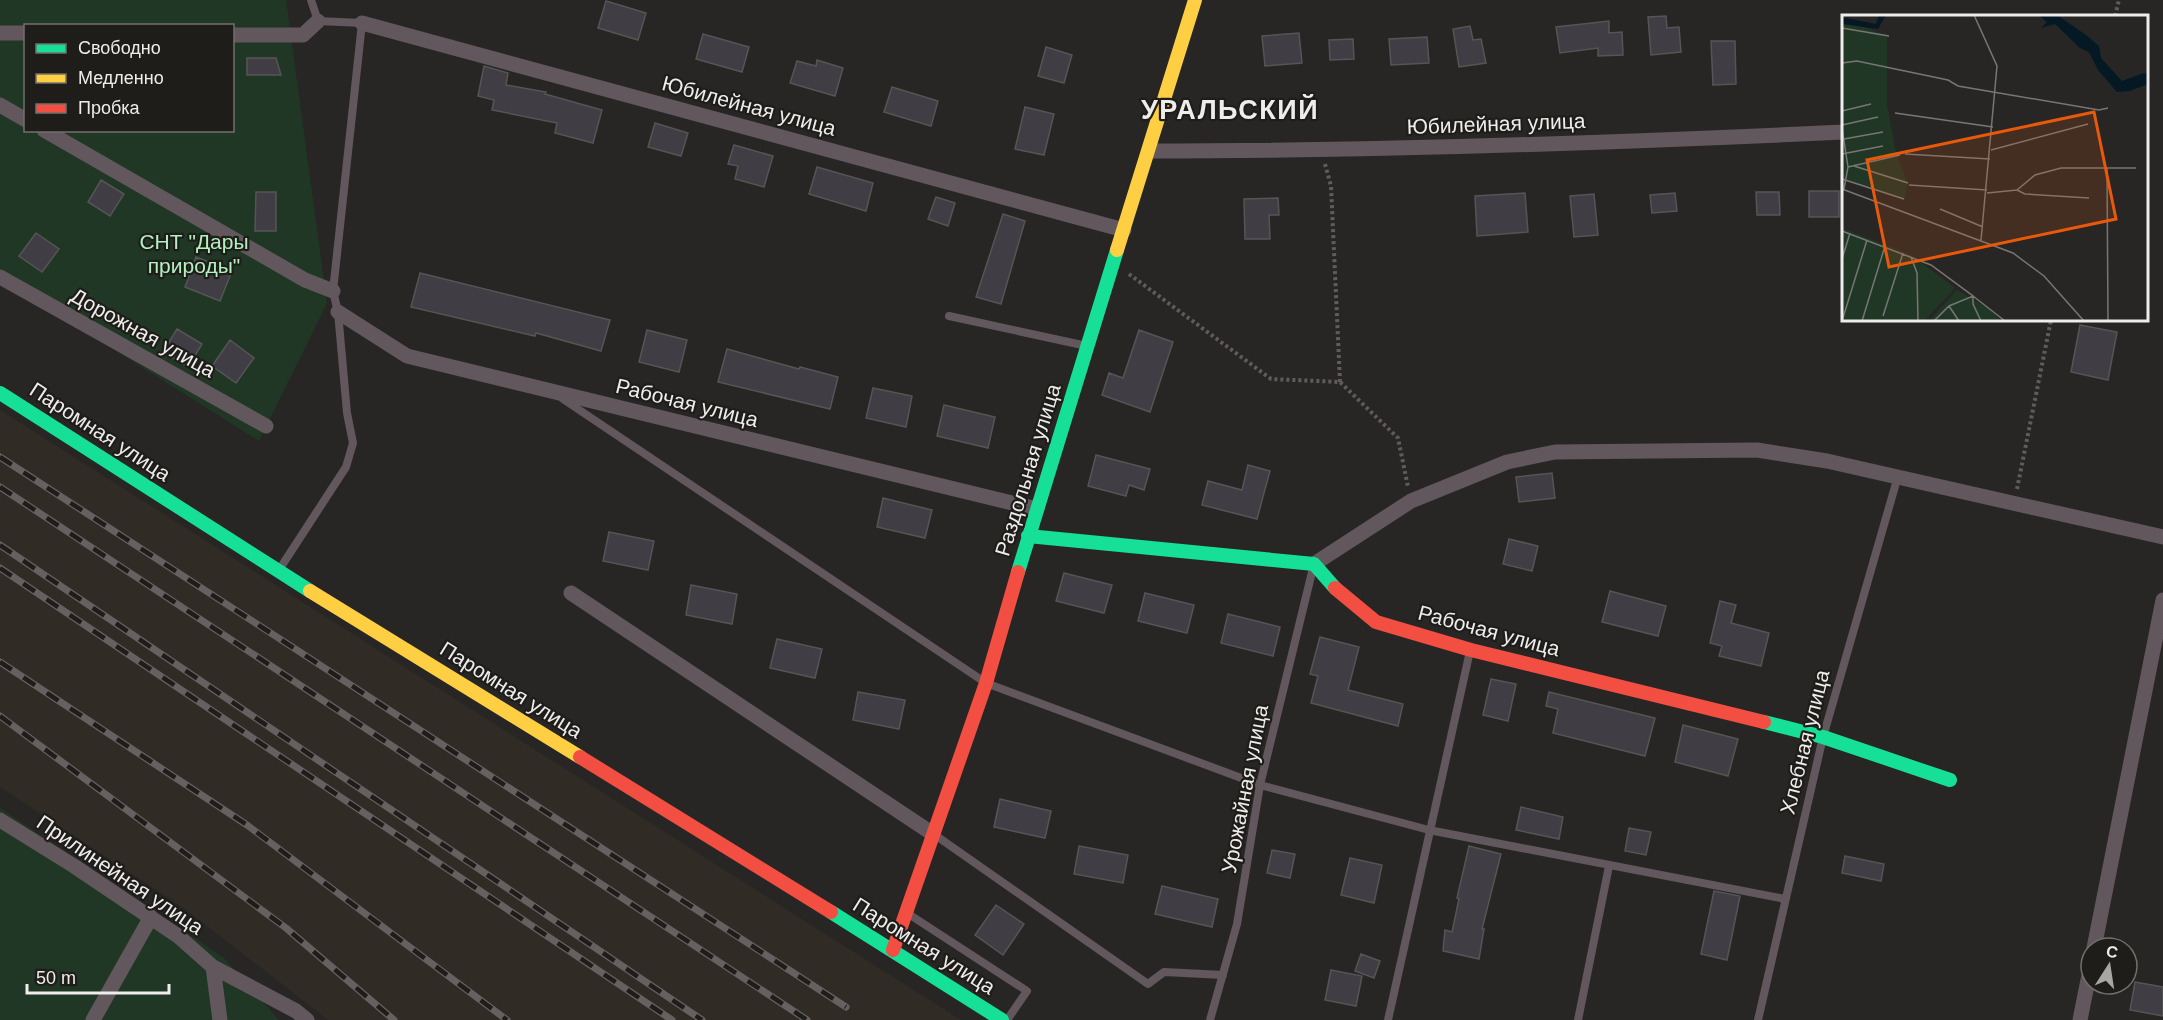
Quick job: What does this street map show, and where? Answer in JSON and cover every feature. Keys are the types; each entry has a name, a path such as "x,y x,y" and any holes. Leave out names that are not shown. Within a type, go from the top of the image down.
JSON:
{"street":[{"name":"Раздольная улица","path":"893,950 986,683 1028,536 1195,0"},
{"path":"234,35 303,35 318,21"},
{"name":"Юбилейная улица","path":"362,23 1124,230"},
{"path":"0,33 24,33"},
{"path":"0,105 24,119"},
{"path":"47,132 305,280 333,291"},
{"name":"Юбилейная улица","path":"1149,151 1322,151 1842,132"},
{"name":"Дорожная улица","path":"0,278 266,426"},
{"name":"Рабочая улица","path":"338,312 407,356 1037,509"},
{"name":"Паромная улица","path":"0,393 279,571 893,950 1002,1020"},
{"path":"1028,536 1314,564 1411,501 1508,462 1556,452 1757,450 1827,461 1898,476 2163,537"},
{"name":"Рабочая улица","path":"1314,564 1340,594 1376,621 1471,650 1823,737 1950,780"},
{"path":"571,593 933,834"},
{"path":"2096,936 2163,600"},
{"name":"Прилинейная улица","path":"1,823 151,917 178,936 213,967 296,1011 307,1020"},
{"path":"93,1020 151,917"},
{"path":"213,967 220,1020"},
{"path":"2080,1020 2085,996"}],"lane":[{"path":"279,571 346,467 353,443 347,413 338,312 333,291 362,23 318,21 311,0"},
{"path":"949,316 1089,346"},
{"path":"554,392 629,445 986,683 1260,785 1429,830 1785,899"},
{"name":"Хлебная улица","path":"1758,1020 1823,737 1898,476"},
{"name":"Урожайная улица","path":"1210,1020 1237,924 1260,785 1314,564"},
{"path":"1388,1020 1471,650"},
{"path":"933,834 1148,984 1164,972 1223,975"},
{"path":"1578,1020 1609,866"},
{"path":"906,912 1027,991 1006,1020"}],"path":[{"path":"2115,15 2119,0"},
{"path":"1322,151 1331,186 1340,381 1398,438 1411,501"},
{"path":"1114,262 1270,379 1340,381"},
{"path":"2015,502 2051,321"}],"shaded area":[{"path":"0,410 961,1020 328,1020 185,909 0,787"}],"green space":[{"name":"СНТ \"Дары природы\"","path":"0,0 286,0 327,303 259,441 0,278"},
{"path":"0,808 224,958 279,1020 0,1020"}],"building":[{"path":"606,1 646,13 638,40 598,28"},
{"path":"1666,16 1667,28 1679,27 1681,52 1651,55 1648,17"},
{"path":"1609,21 1609,33 1622,32 1623,55 1598,56 1598,48 1560,53 1556,27"},
{"path":"1470,26 1473,40 1481,39 1486,63 1459,67 1453,29"},
{"path":"1299,33 1302,63 1265,66 1262,36"},
{"path":"703,34 749,47 742,72 696,59"},
{"path":"1427,37 1429,63 1391,65 1389,39"},
{"path":"1353,39 1354,59 1330,60 1329,40"},
{"path":"1711,41 1735,41 1736,84 1713,85"},
{"path":"1046,47 1072,55 1064,83 1038,76"},
{"path":"247,58 276,58 281,75 247,75"},
{"path":"817,60 843,68 835,96 790,83 797,61 816,66"},
{"path":"484,66 508,73 506,85 546,92 545,94 602,110 593,143 555,133 557,123 492,110 494,100 478,96"},
{"path":"892,87 938,101 931,126 884,112"},
{"path":"1025,107 1054,114 1044,155 1015,149"},
{"path":"655,123 688,133 681,156 648,147"},
{"path":"734,145 773,156 764,187 735,179 738,166 728,164"},
{"path":"817,167 873,183 866,211 809,194"},
{"path":"101,180 124,194 110,216 88,202"},
{"path":"1809,191 1839,191 1839,217 1809,217"},
{"path":"256,192 276,192 276,231 255,231"},
{"path":"1756,192 1779,192 1780,215 1757,215"},
{"path":"1525,193 1528,232 1477,236 1475,196"},
{"path":"1675,193 1677,211 1652,213 1650,195"},
{"path":"1594,194 1598,235 1574,237 1570,196"},
{"path":"936,197 955,203 948,226 928,219"},
{"path":"1278,198 1279,215 1269,215 1270,239 1245,239 1244,199"},
{"path":"1003,214 1025,221 1001,304 976,297"},
{"path":"36,233 59,249 42,272 19,256"},
{"path":"196,257 232,271 220,301 185,287"},
{"path":"420,273 610,320 601,351 536,333 535,336 411,307"},
{"path":"2080,325 2117,332 2108,380 2071,372"},
{"path":"177,329 202,344 188,367 163,352"},
{"path":"647,330 687,340 679,372 639,362"},
{"path":"1139,330 1173,342 1150,412 1102,395 1109,373 1123,378"},
{"path":"230,340 254,358 236,383 212,366"},
{"path":"727,349 838,377 830,409 718,382"},
{"path":"873,388 912,396 906,427 866,418"},
{"path":"944,405 995,417 988,448 937,436"},
{"path":"1096,455 1150,469 1144,490 1129,485 1126,496 1088,486"},
{"path":"1248,465 1270,471 1257,519 1202,505 1208,481 1242,490"},
{"path":"1552,473 1555,498 1519,502 1516,477"},
{"path":"883,498 932,510 925,538 877,527"},
{"path":"609,532 654,541 648,570 603,561"},
{"path":"1509,539 1538,546 1532,571 1503,564"},
{"path":"1064,573 1112,585 1104,613 1056,601"},
{"path":"691,585 737,594 732,624 686,615"},
{"path":"1610,591 1666,606 1658,636 1602,622"},
{"path":"1145,593 1194,605 1187,633 1138,621"},
{"path":"1720,601 1736,605 1731,623 1769,633 1761,666 1719,656 1722,646 1710,643"},
{"path":"1228,614 1280,627 1273,656 1221,643"},
{"path":"1320,637 1359,647 1348,690 1403,704 1398,726 1311,703 1318,676 1310,674"},
{"path":"777,639 822,649 815,678 770,668"},
{"path":"1491,679 1516,684 1508,721 1483,715"},
{"path":"858,692 905,700 899,729 853,720"},
{"path":"1549,692 1655,718 1645,756 1553,733 1558,709 1546,706"},
{"path":"1683,725 1738,739 1728,776 1675,762"},
{"path":"1000,799 1051,811 1045,838 994,827"},
{"path":"1521,807 1563,817 1559,839 1516,830"},
{"path":"1629,828 1651,832 1646,855 1625,851"},
{"path":"1079,846 1128,855 1123,883 1074,874"},
{"path":"1469,846 1501,854 1482,929 1484,929 1479,959 1443,951 1445,930 1452,932"},
{"path":"1272,850 1295,854 1290,878 1267,873"},
{"path":"1845,856 1884,864 1881,881 1842,873"},
{"path":"1350,858 1382,865 1374,903 1341,895"},
{"path":"1162,886 1218,899 1212,927 1155,914"},
{"path":"1714,891 1740,896 1727,960 1701,954"},
{"path":"996,905 1024,924 1003,955 975,935"},
{"path":"1361,954 1380,961 1374,978 1355,971"},
{"path":"1331,970 1362,976 1356,1006 1325,1000"},
{"path":"2139,983 2163,987 2163,1016 2130,1010 2132,996 2139,996"}],"railway":[{"path":"0,457 846,1007"},
{"path":"0,487 807,1020"},
{"path":"0,545 702,1020"},
{"path":"0,568 672,1020"},
{"path":"0,662 247,825 507,1020"},
{"path":"0,716 286,928 394,1020"}],"traffic: fast":[{"path":"1018,572 1117,250"},
{"path":"0,393 310,591"},
{"path":"1028,536 1314,564 1335,588"},
{"path":"1764,722 1823,737 1950,780"},
{"path":"831,912 1002,1020"}],"traffic: slow":[{"path":"1117,250 1195,0"},
{"path":"310,591 580,757"}],"traffic: jam":[{"path":"893,950 986,683 1018,572"},
{"path":"1335,588 1376,622 1471,650 1764,722"},
{"path":"580,757 831,912"}],"district":[{"name":"УРАЛЬСКИЙ","path":"1230,110"}]}
